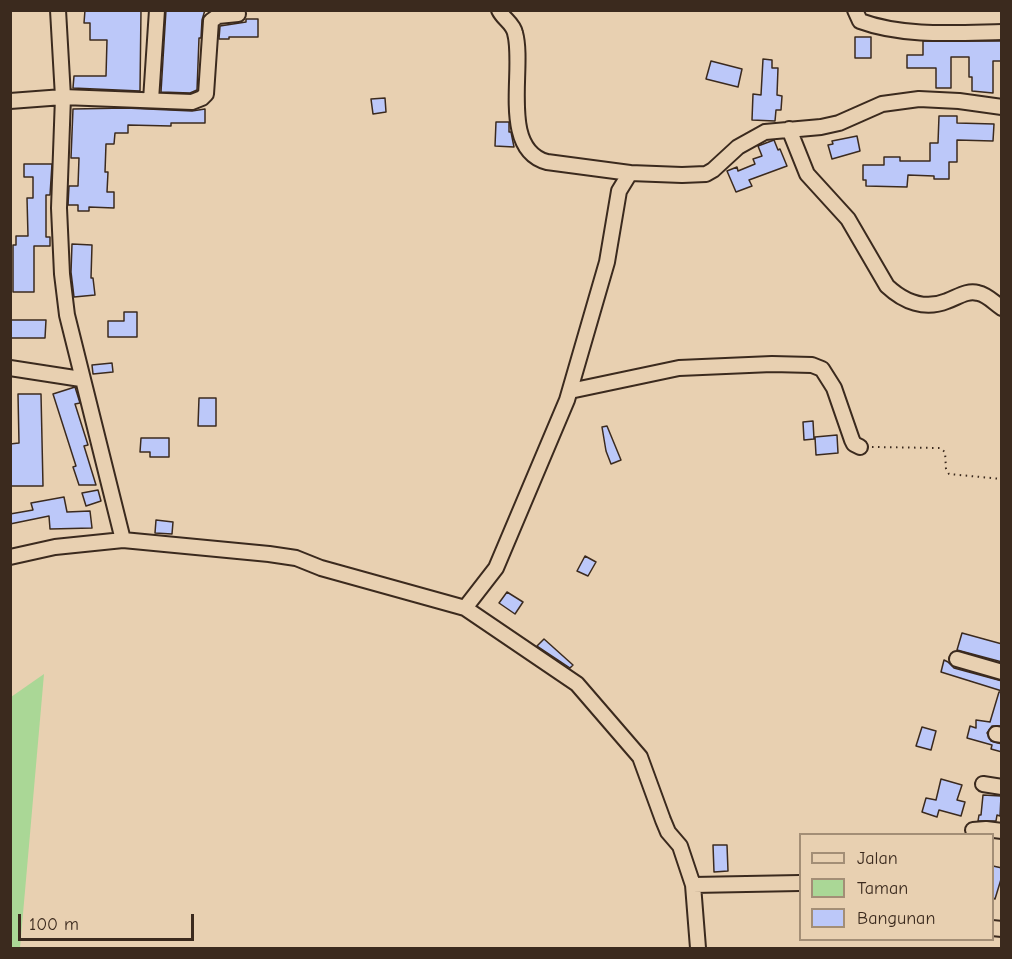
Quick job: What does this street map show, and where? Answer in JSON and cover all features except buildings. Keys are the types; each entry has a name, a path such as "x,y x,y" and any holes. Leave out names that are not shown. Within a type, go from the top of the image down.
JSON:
{"street":[{"path":"58,10 63,97 59,208 62,274 67,315 81,379 123,540"},
{"path":"151,100 157,10"},
{"path":"499,10 515,30 518,120 524,145 538,160 547,162 630,173 682,176 706,174 753,137 765,132 830,125 882,104 919,99 970,102 1002,107"},
{"path":"855,10 860,21 882,27 916,31 1002,32"},
{"path":"10,101 63,97 192,102 206,94 211,21 218,16 238,14"},
{"path":"789,129 807,174 848,219 887,286 895,294 909,302 928,305 976,292 988,297 1002,308"},
{"path":"465,608 496,568 570,392 607,262 619,191 630,173"},
{"path":"570,392 679,368 772,364 812,365 822,369 834,388 852,440 860,447"},
{"path":"10,368 81,379"},
{"path":"10,556 55,547 123,540 296,558 321,568 465,608 578,684 633,748 645,768 663,820 680,846 693,885 698,948"},
{"path":"957,659 1002,672"},
{"path":"983,784 1002,787"},
{"path":"973,830 1002,831"},
{"path":"693,885 799,883"}],"path":[{"path":"860,447 940,448 945,452 946,469 950,474 1002,479"}],"green space":[{"path":"44,674 20,948 11,948 11,697"}]}
